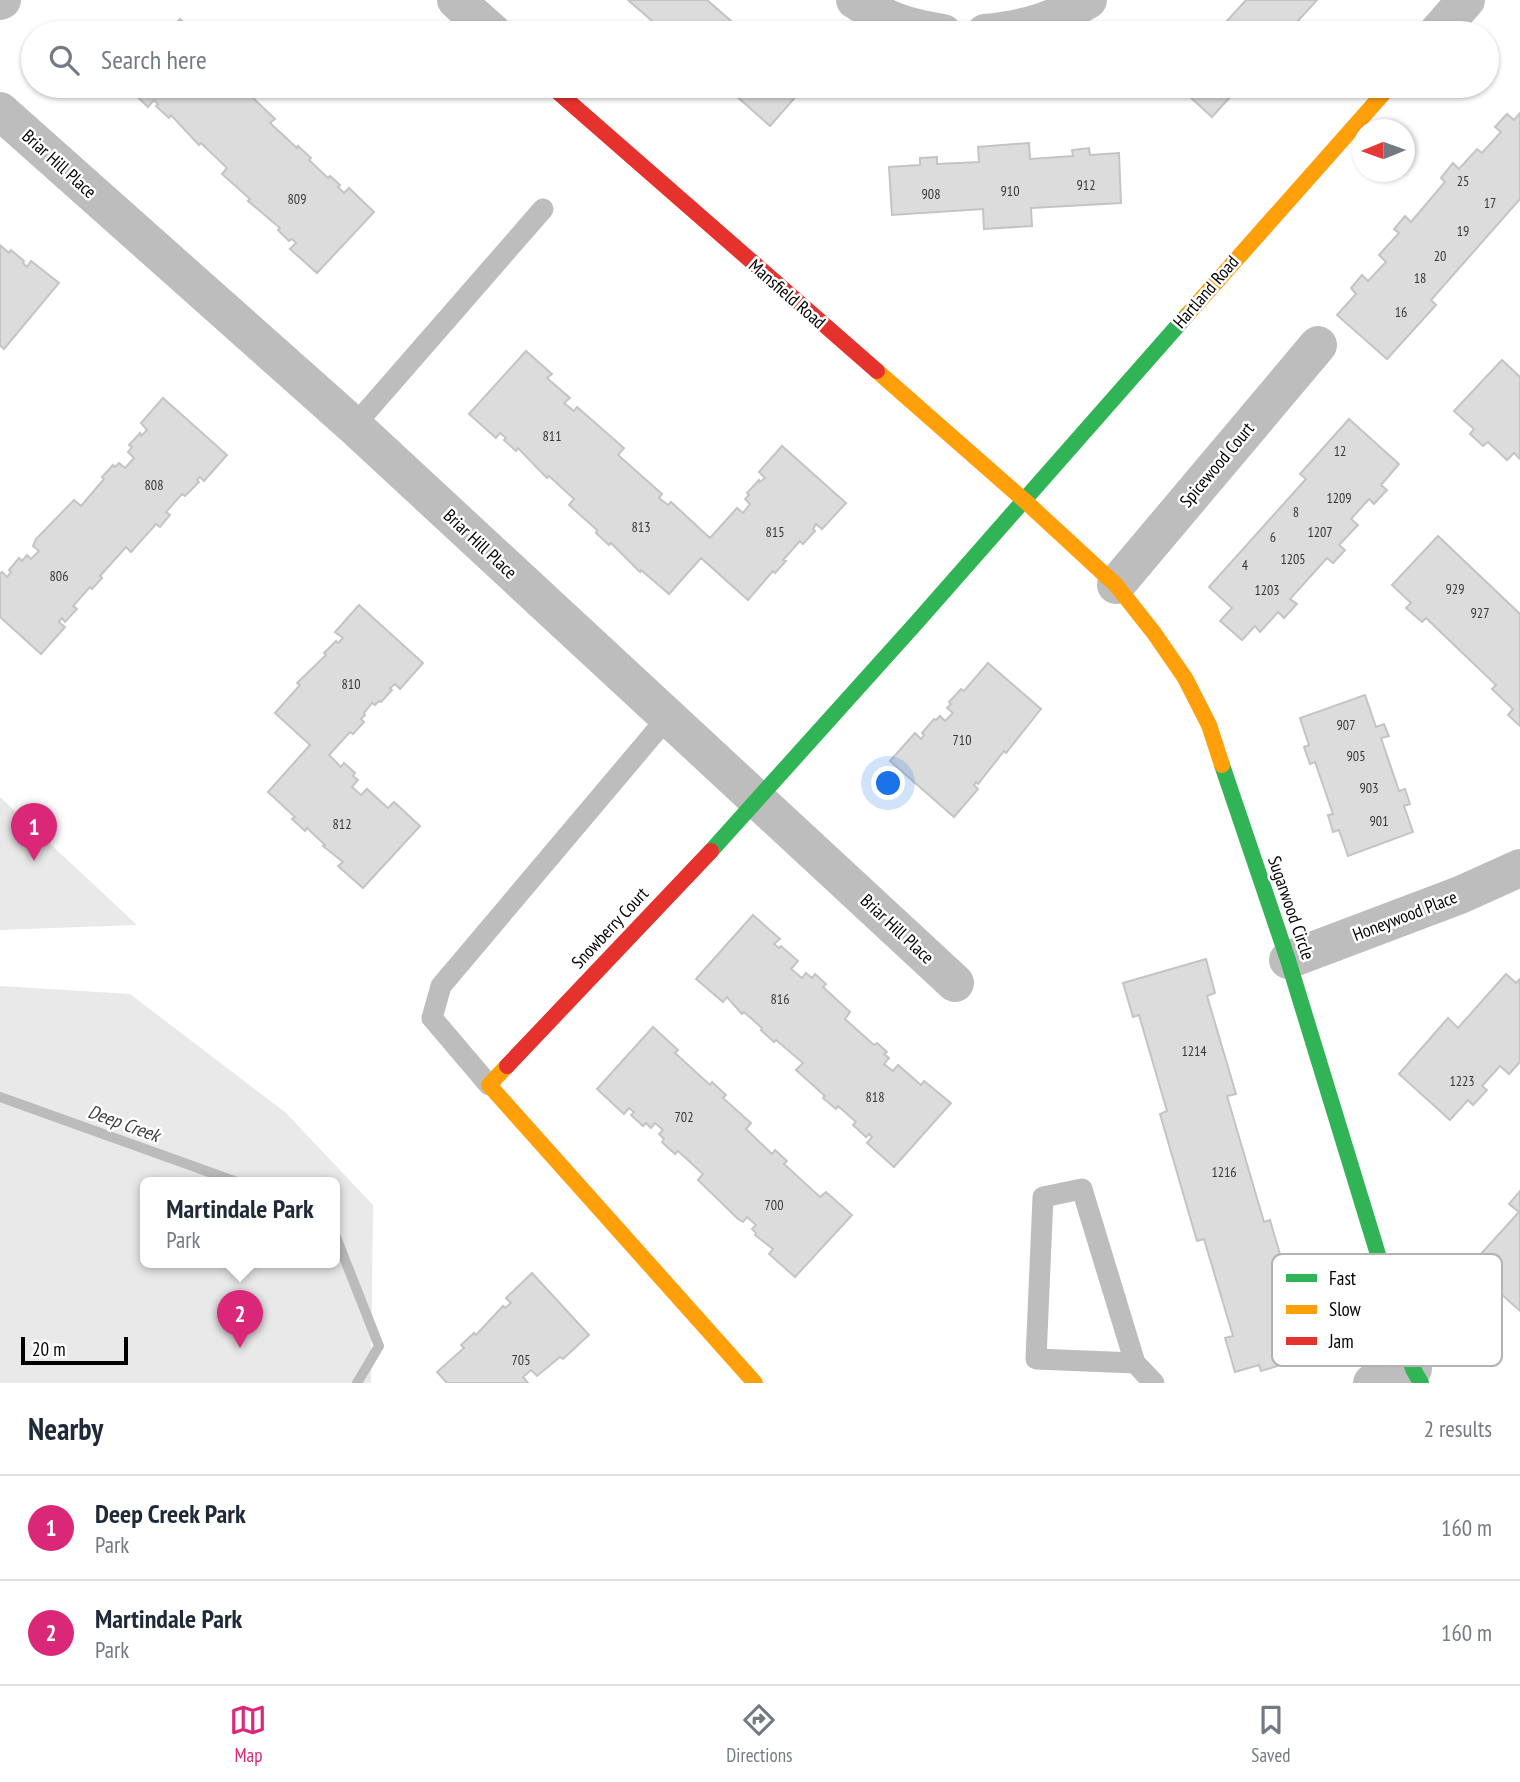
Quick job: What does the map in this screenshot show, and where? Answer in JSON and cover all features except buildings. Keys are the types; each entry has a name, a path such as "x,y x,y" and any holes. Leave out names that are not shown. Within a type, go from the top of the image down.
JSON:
{"street":[{"path":"456,0 480,21"},
{"path":"855,0 891,21"},
{"path":"1045,21 1061,16 1088,0"},
{"path":"1448,21 1466,0"},
{"name":"Mansfield Road","path":"565,98 1025,500"},
{"name":"Hartland Road","path":"1025,500 1379,98"},
{"name":"Briar Hill Place","path":"0,111 354,426 955,983"},
{"name":"Spicewood Court","path":"1116,585 1318,345"},
{"name":"Sugarwood Circle","path":"1025,500 1116,585 1185,678 1209,725 1289,960 1379,1254"},
{"name":"Snowberry Court","path":"489,1085 757,800 1025,500"},
{"name":"Honeywood Place","path":"1289,960 1460,895 1520,868"},
{"path":"489,1085 755,1383"},
{"path":"1372,1383 1417,1376"}],"lane":[{"path":"354,426 543,209"},
{"path":"489,1085 432,1018 441,986 667,718"},
{"path":"1135,1363 1036,1359 1043,1196 1082,1189 1135,1363 1154,1383"}],"shaded area":[{"path":"0,797 137,925 0,930"},
{"path":"0,986 130,994 286,1113 373,1205 371,1383 0,1383"}],"waterway":[{"name":"Deep Creek","path":"0,1097 223,1177"},
{"name":"Deep Creek","path":"340,1247 379,1346 357,1383"}],"traffic: fast":[{"path":"711,851 1188,314"},
{"path":"1222,765 1288,960 1378,1254"},
{"path":"1412,1366 1421,1383"}],"traffic: slow":[{"path":"1188,314 1379,98"},
{"path":"877,371 1116,585 1185,678 1209,725 1222,765"},
{"path":"507,1066 489,1085 755,1383"}],"traffic: jam":[{"path":"565,98 877,371"},
{"path":"507,1066 711,851"}],"place":[{"name":"Deep Creek Park","path":"34,861"},
{"name":"Martindale Park","path":"240,1348"}]}
